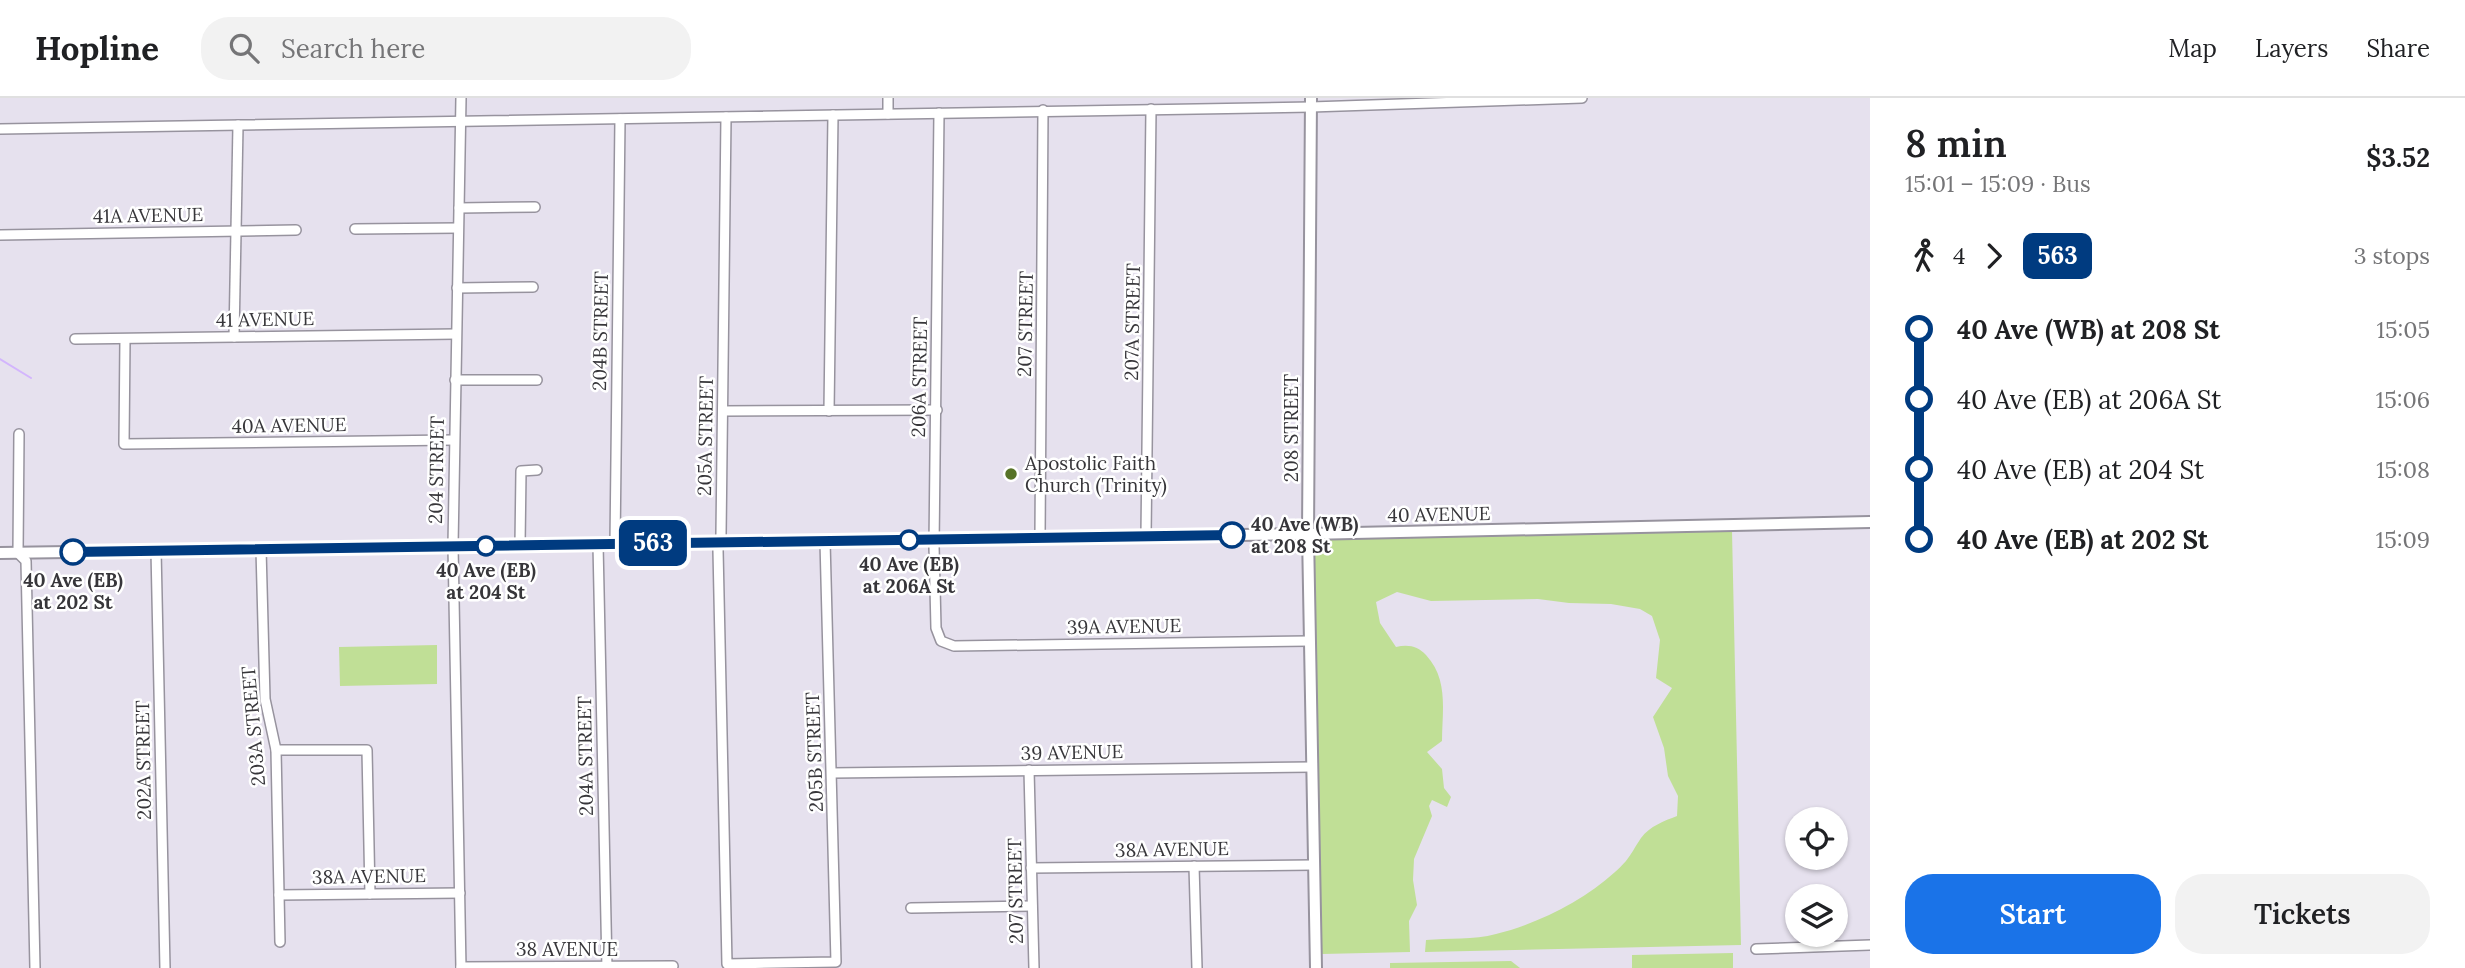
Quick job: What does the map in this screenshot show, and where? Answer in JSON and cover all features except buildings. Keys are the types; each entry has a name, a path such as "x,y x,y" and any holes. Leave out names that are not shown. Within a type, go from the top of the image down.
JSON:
{"main road":[{"name":"208 STREET","path":"1311,102 1308,534 1316,968"},
{"name":"40 AVENUE","path":"0,553 1308,534 1870,522"}],"street":[{"name":"204 STREET","path":"461,98 453,546 461,967"},
{"path":"888,98 888,114"},
{"path":"0,129 1151,109 1311,102 1582,98"},
{"name":"207A STREET","path":"1146,536 1151,109"},
{"name":"207 STREET","path":"1040,537 1043,110"},
{"name":"206A STREET","path":"940,113 935,539 936,628 942,641"},
{"path":"829,411 833,115"},
{"name":"205A STREET","path":"726,117 719,564 727,964 836,962"},
{"name":"204B STREET","path":"615,544 620,119"},
{"path":"234,337 238,125"},
{"path":"459,208 535,207"},
{"path":"355,229 458,228"},
{"name":"41A AVENUE","path":"0,235 296,230"},
{"path":"457,288 533,287"},
{"name":"41 AVENUE","path":"75,339 457,334"},
{"name":"40A AVENUE","path":"125,339 124,444 454,440"},
{"path":"455,380 537,380"},
{"path":"723,411 937,410"},
{"path":"19,434 18,553 26,561 35,968"},
{"path":"520,545 522,471 537,470"},
{"name":"205B STREET","path":"825,541 836,962"},
{"name":"204A STREET","path":"598,544 607,967"},
{"name":"203A STREET","path":"261,549 265,699 276,750 280,942"},
{"name":"202A STREET","path":"156,551 165,968"},
{"name":"39A AVENUE","path":"942,641 954,646 1309,641"},
{"path":"276,750 367,750 370,894"},
{"name":"39 AVENUE","path":"832,773 1312,766"},
{"name":"207 STREET","path":"1029,770 1034,968"},
{"name":"38A AVENUE","path":"1031,868 1313,865"},
{"path":"1194,866 1197,968"},
{"name":"38A AVENUE","path":"279,895 460,893"},
{"path":"911,908 1032,906"},
{"path":"1756,949 1870,945"},
{"name":"38 AVENUE","path":"461,967 673,967"}],"green space":[{"path":"1732,531 1741,945 1425,952 1426,940 1488,936 1512,930 1559,910 1589,893 1615,872 1649,830 1677,816 1678,796 1668,776 1664,748 1653,717 1672,688 1656,678 1660,640 1652,616 1640,609 1611,604 1538,599 1431,601 1397,592 1376,602 1380,623 1396,647 1409,646 1420,650 1438,675 1443,696 1442,741 1427,752 1442,769 1444,788 1451,797 1447,807 1432,800 1429,806 1432,816 1414,859 1413,880 1417,905 1409,921 1410,952 1322,954 1312,538"},
{"path":"437,645 437,684 340,686 339,647"},
{"path":"1733,953 1733,968 1632,968 1632,955"},
{"path":"1511,961 1520,968 1390,968 1390,963"}],"waterway":[{"path":"0,359 31,378"}],"bus line":[{"name":"563","path":"73,552 1232,535"}],"place":[{"name":"Apostolic Faith Church (Trinity)","path":"1011,474"},
{"name":"40 Ave (WB) at 208 St","path":"1232,535"},
{"name":"40 Ave (EB) at 206A St","path":"909,540"},
{"name":"40 Ave (EB) at 204 St","path":"486,546"},
{"name":"40 Ave (EB) at 202 St","path":"73,552"}]}
